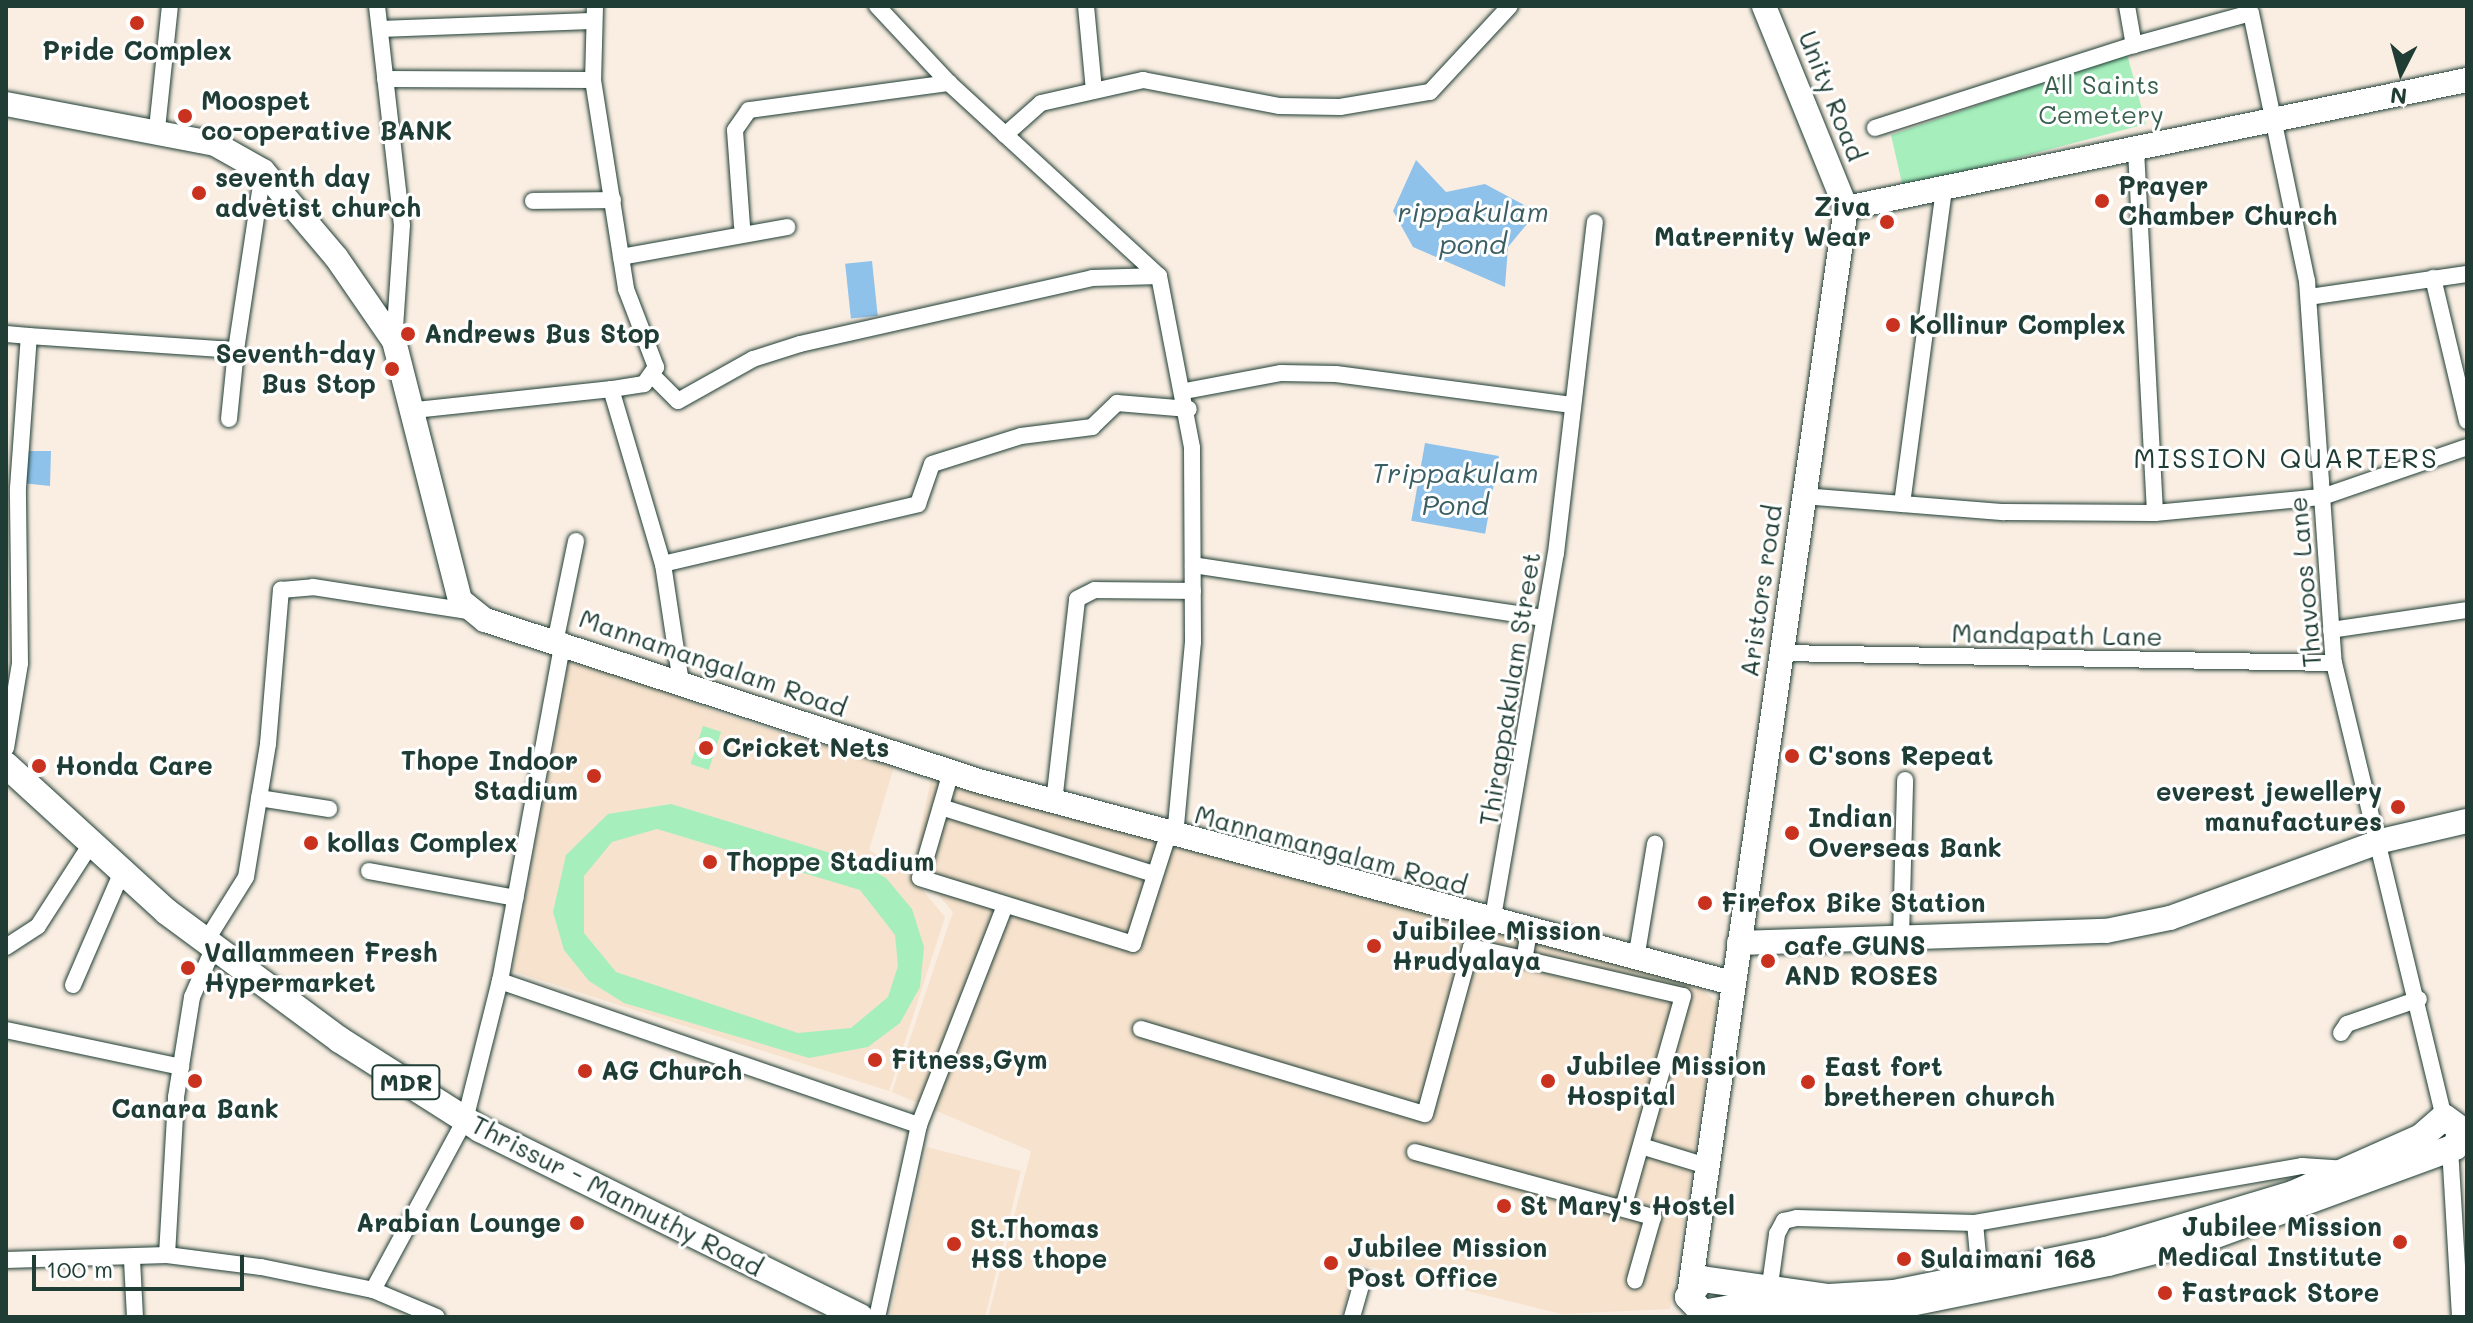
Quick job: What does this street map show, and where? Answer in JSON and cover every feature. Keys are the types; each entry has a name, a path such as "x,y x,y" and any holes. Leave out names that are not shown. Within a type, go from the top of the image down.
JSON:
{"main road":[{"name":"Unity Road","path":"1764,6 1846,208"},
{"path":"1846,208 2280,124 2467,80"},
{"path":"6,104 157,129 238,152 263,171 336,257 394,341 468,611"},
{"name":"Aristors road","path":"1732,983 1846,208"},
{"name":"Mannamangalam Road","path":"468,611 951,772 1492,923 1732,983"},
{"name":"Thrissur - Mannuthy Road","path":"6,765 89,847 210,944 465,1120 852,1315"},
{"path":"1739,943 2106,931 2170,918 2381,841 2467,821"},
{"path":"1732,983 1700,1213 1702,1300 1828,1311 1897,1306 2108,1263 2297,1207 2451,1130"},
{"path":"1767,1304 1881,1294 1980,1277 2207,1223 2451,1130"}],"street":[{"path":"157,129 170,6"},
{"path":"377,6 402,225 394,341"},
{"path":"877,6 949,83 1159,276 1189,409 1193,591 1172,836 1154,874 1133,944 920,878 951,772"},
{"path":"1086,6 1094,90"},
{"path":"1005,135 1041,103 1143,80 1279,106 1390,102 1430,92 1510,6"},
{"path":"2127,6 2134,45"},
{"path":"1875,128 2250,10"},
{"name":"Thavoos Lane","path":"2250,10 2280,124 2309,297 2334,663 2451,1130 2460,1317"},
{"path":"380,29 593,14 593,80 621,257 653,376 678,401 753,359 814,341 1092,278 1159,276"},
{"path":"385,79 593,80"},
{"path":"742,226 735,130 749,110 949,83"},
{"path":"2136,150 2155,513"},
{"path":"229,419 236,350 263,171"},
{"path":"1902,504 1944,189"},
{"path":"533,201 613,200"},
{"name":"Thirappakulam Street","path":"1492,923 1544,618 1595,222"},
{"path":"621,257 787,227"},
{"path":"2309,297 2467,274"},
{"path":"2433,278 2467,421"},
{"path":"6,334 236,350"},
{"path":"6,748 20,663 18,488 29,336"},
{"path":"1185,391 1281,373 1336,374 1570,405"},
{"path":"415,410 611,389 653,376"},
{"path":"611,389 663,564 681,683"},
{"path":"663,564 924,502 923,472 932,464 1021,436 1092,427 1117,403 1189,409"},
{"path":"1803,496 1902,504 2155,513 2322,497 2467,447"},
{"path":"373,1290 465,1120 500,981 516,898 576,541"},
{"path":"1193,565 1544,618"},
{"path":"167,1255 181,1067 192,997 210,944 246,877 259,798 281,590 313,587 468,611"},
{"path":"1054,802 1077,599 1095,590 1193,591"},
{"path":"2331,630 2467,610"},
{"name":"Mandapath Lane","path":"1781,653 2334,663"},
{"path":"1901,938 1905,780"},
{"path":"259,798 329,809"},
{"path":"941,807 1154,874"},
{"path":"1636,959 1655,844"},
{"path":"6,947 38,926 89,847"},
{"path":"369,871 516,898"},
{"path":"73,985 121,874"},
{"path":"877,1317 919,1125 1005,906"},
{"path":"1524,959 1529,932"},
{"path":"1141,1029 1425,1114 1471,947 1683,996 1623,1208"},
{"path":"500,981 919,1125"},
{"path":"2341,1033 2347,1024 2419,999"},
{"path":"6,1030 181,1067"},
{"path":"1641,1146 1707,1166"},
{"path":"1415,1152 1653,1217 1635,1280"},
{"path":"1767,1304 1784,1221 1975,1223 2302,1166 2348,1170"},
{"path":"1975,1223 1980,1277"},
{"path":"6,1260 132,1260 167,1255 373,1290 437,1317"},
{"path":"132,1260 135,1317"},
{"path":"1352,1317 1363,1279"}],"shaded area":[{"name":"Thoppe Stadium","path":"570,654 730,717 894,767 869,850 909,874 945,917 889,1091 512,971"},
{"path":"931,779 1699,986 1717,1003 1670,1309 1561,1314 1359,1264 1340,1317 988,1317 1031,1151 892,1092 953,912 913,865"},
{"name":"St.Thomas HSS thope","path":"927,1147 1021,1171 985,1317 890,1317"}],"green space":[{"name":"All Saints Cemetery","path":"2127,54 2146,124 1903,188 1891,135"},
{"name":"Cricket Nets","path":"703,726 721,732 709,770 691,764"},
{"path":"671,804 853,860 886,878 912,909 924,947 920,987 900,1023 868,1047 809,1058 624,1003 589,981 564,950 553,912 566,855 608,814","holes":["657,829 860,890 895,935 898,966 888,997 851,1028 798,1033 616,972 584,933 584,876 612,842"]}],"water":[{"name":"rippakulam pond","path":"1416,160 1446,192 1485,184 1537,212 1508,247 1505,287 1413,247 1393,211"},
{"path":"872,261 878,316 851,319 845,264"},
{"name":"Trippakulam Pond","path":"1425,443 1499,456 1485,534 1411,521"},
{"path":"26,451 51,451 50,486 22,483"}],"place":[{"name":"Pride Complex","path":"137,23"},
{"name":"Moospet co-operative BANK","path":"185,116"},
{"name":"seventh day advetist church","path":"199,193"},
{"name":"Prayer Chamber Church","path":"2102,201"},
{"name":"Ziva Matrernity Wear","path":"1887,222"},
{"name":"Kollinur Complex","path":"1893,325"},
{"name":"Andrews Bus Stop","path":"408,334"},
{"name":"Seventh-day Bus Stop","path":"392,369"},
{"name":"Cricket Nets","path":"706,748"},
{"name":"C'sons Repeat","path":"1792,756"},
{"name":"Honda Care","path":"39,766"},
{"name":"Thope Indoor Stadium","path":"594,776"},
{"name":"everest jewellery manufactures","path":"2398,807"},
{"name":"Indian Overseas Bank","path":"1792,833"},
{"name":"kollas Complex","path":"311,843"},
{"name":"Thoppe Stadium","path":"710,862"},
{"name":"Firefox Bike Station","path":"1705,903"},
{"name":"Juibilee Mission Hrudyalaya","path":"1374,946"},
{"name":"cafe GUNS AND ROSES","path":"1768,961"},
{"name":"Vallammeen Fresh Hypermarket","path":"188,968"},
{"name":"Fitness,Gym","path":"875,1060"},
{"name":"AG Church","path":"585,1071"},
{"name":"Canara Bank","path":"195,1081"},
{"name":"Jubilee Mission Hospital","path":"1548,1081"},
{"name":"East fort bretheren church","path":"1808,1082"},
{"name":"St Mary's Hostel","path":"1504,1206"},
{"name":"Arabian Lounge","path":"577,1223"},
{"name":"Jubilee Mission Medical Institute","path":"2400,1242"},
{"name":"St.Thomas HSS thope","path":"954,1244"},
{"name":"Sulaimani 168","path":"1904,1259"},
{"name":"Jubilee Mission Post Office","path":"1331,1263"},
{"name":"Fastrack Store","path":"2165,1293"}],"district":[{"name":"MISSION QUARTERS","path":"2286,457"}]}
